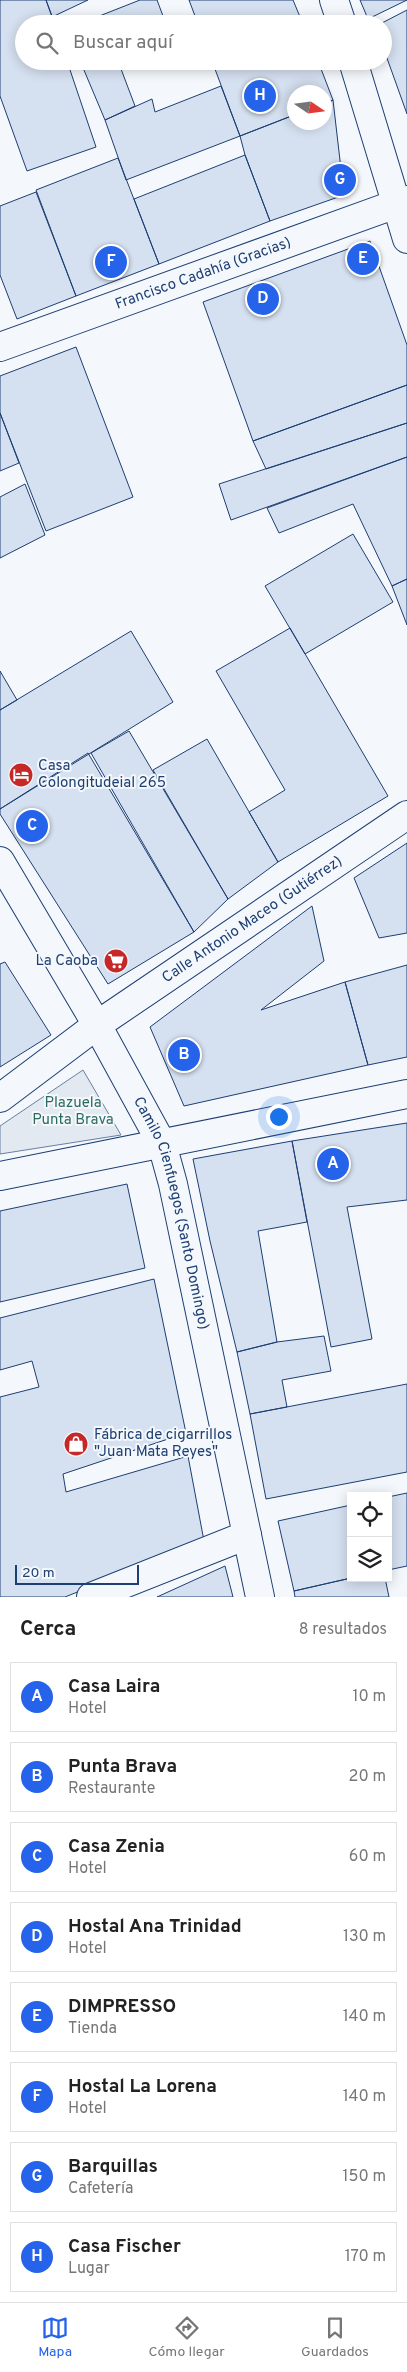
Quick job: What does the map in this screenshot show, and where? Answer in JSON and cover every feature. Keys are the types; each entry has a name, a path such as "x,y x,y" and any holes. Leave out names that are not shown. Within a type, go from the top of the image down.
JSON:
{"street":[{"path":"334,0 339,15"},
{"path":"356,70 402,202 407,239"},
{"name":"Francisco Cadahía (Gracias)","path":"0,347 402,202"},
{"name":"Calle Antonio Maceo (Gutiérrez)","path":"0,1098 97,1026 407,815"},
{"name":"Camilo Cienfuegos (Santo Domingo)","path":"0,861 97,1026 162,1144 173,1184 260,1597"},
{"path":"0,1176 407,1094"},
{"path":"91,1597 246,1535"}],"green space":[{"name":"Plazuela Punta Brava","path":"83,1070 121,1135 0,1154 0,1126"}],"building":[{"path":"0,0 46,0 52,15 15,15 15,70 70,70 96,147 27,171 0,96"},
{"path":"46,0 88,0 56,15 51,15"},
{"path":"140,0 157,0 163,15 102,15"},
{"path":"189,0 293,0 299,15 195,15"},
{"path":"360,0 407,0 376,15 366,15"},
{"path":"407,10 407,114 391,70 392,18"},
{"path":"84,70 121,70 135,106 105,120"},
{"path":"215,70 321,70 327,85 287,85 287,118 240,136"},
{"path":"221,86 240,136 126,180 105,120 152,99 155,112"},
{"path":"332,100 344,195 270,221 245,155 240,136 287,118 287,130 332,130"},
{"path":"245,155 270,221 159,264 134,199"},
{"path":"118,158 159,264 76,296 36,190"},
{"path":"36,192 76,296 17,319 0,275 0,206"},
{"path":"370,241 407,345 407,385 253,441 203,302"},
{"path":"76,347 133,497 46,531 0,413 0,376"},
{"path":"407,385 407,423 266,469 253,441"},
{"path":"0,413 19,463 0,471"},
{"path":"407,423 407,457 231,520 219,484"},
{"path":"407,457 407,579 392,586 353,504 279,533 267,508"},
{"path":"25,484 45,535 0,558 0,497"},
{"path":"353,534 393,602 305,654 265,586"},
{"path":"407,579 407,625 392,586"},
{"path":"290,628 388,796 278,862 249,812 285,790 216,671"},
{"path":"131,631 173,702 0,809 0,710"},
{"path":"0,671 17,700 0,710"},
{"path":"129,731 228,899 194,932 91,753"},
{"path":"207,739 278,862 228,899 153,770"},
{"path":"88,753 194,932 108,984 0,814 0,809"},
{"path":"407,843 407,933 379,938 354,878"},
{"path":"312,906 324,961 261,1010 345,982 368,1065 184,1106 150,1027"},
{"path":"5,962 51,1035 0,1067 0,964"},
{"path":"407,965 407,1057 368,1065 345,982"},
{"path":"407,1123 407,1200 347,1207 372,1339 331,1347 292,1141"},
{"path":"292,1141 307,1222 258,1231 277,1342 237,1352 210,1241 193,1159"},
{"path":"127,1184 145,1268 0,1302 0,1211"},
{"name":"Fábrica de cigarrillos \"Juan Mata Reyes\"","path":"154,1279 186,1433 63,1474 66,1492 188,1456 204,1541 65,1597 0,1597 0,1397 39,1387 32,1361 0,1370 0,1318"},
{"path":"324,1336 331,1371 282,1380 287,1407 250,1414 237,1352 277,1342"},
{"path":"407,1384 407,1472 266,1499 250,1414"},
{"path":"407,1493 407,1566 392,1569 392,1537 392,1496"},
{"path":"347,1506 347,1579 294,1591 278,1521"},
{"path":"225,1566 233,1597 157,1597"},
{"path":"347,1579 347,1582 386,1582 389,1597 295,1597 294,1591"}],"place":[{"name":"Casa Fischer","path":"260,96"},
{"name":"Barquillas","path":"340,180"},
{"name":"DIMPRESSO","path":"363,259"},
{"name":"Hostal La Lorena","path":"111,262"},
{"name":"Hostal Ana Trinidad","path":"263,299"},
{"name":"Casa Colongitudeial 265","path":"21,775"},
{"name":"Casa Zenia","path":"32,826"},
{"name":"La Caoba","path":"116,961"},
{"name":"Punta Brava","path":"184,1055"},
{"name":"Casa Laira","path":"333,1164"},
{"name":"Fábrica de cigarrillos \"Juan Mata Reyes\"","path":"76,1444"}]}
